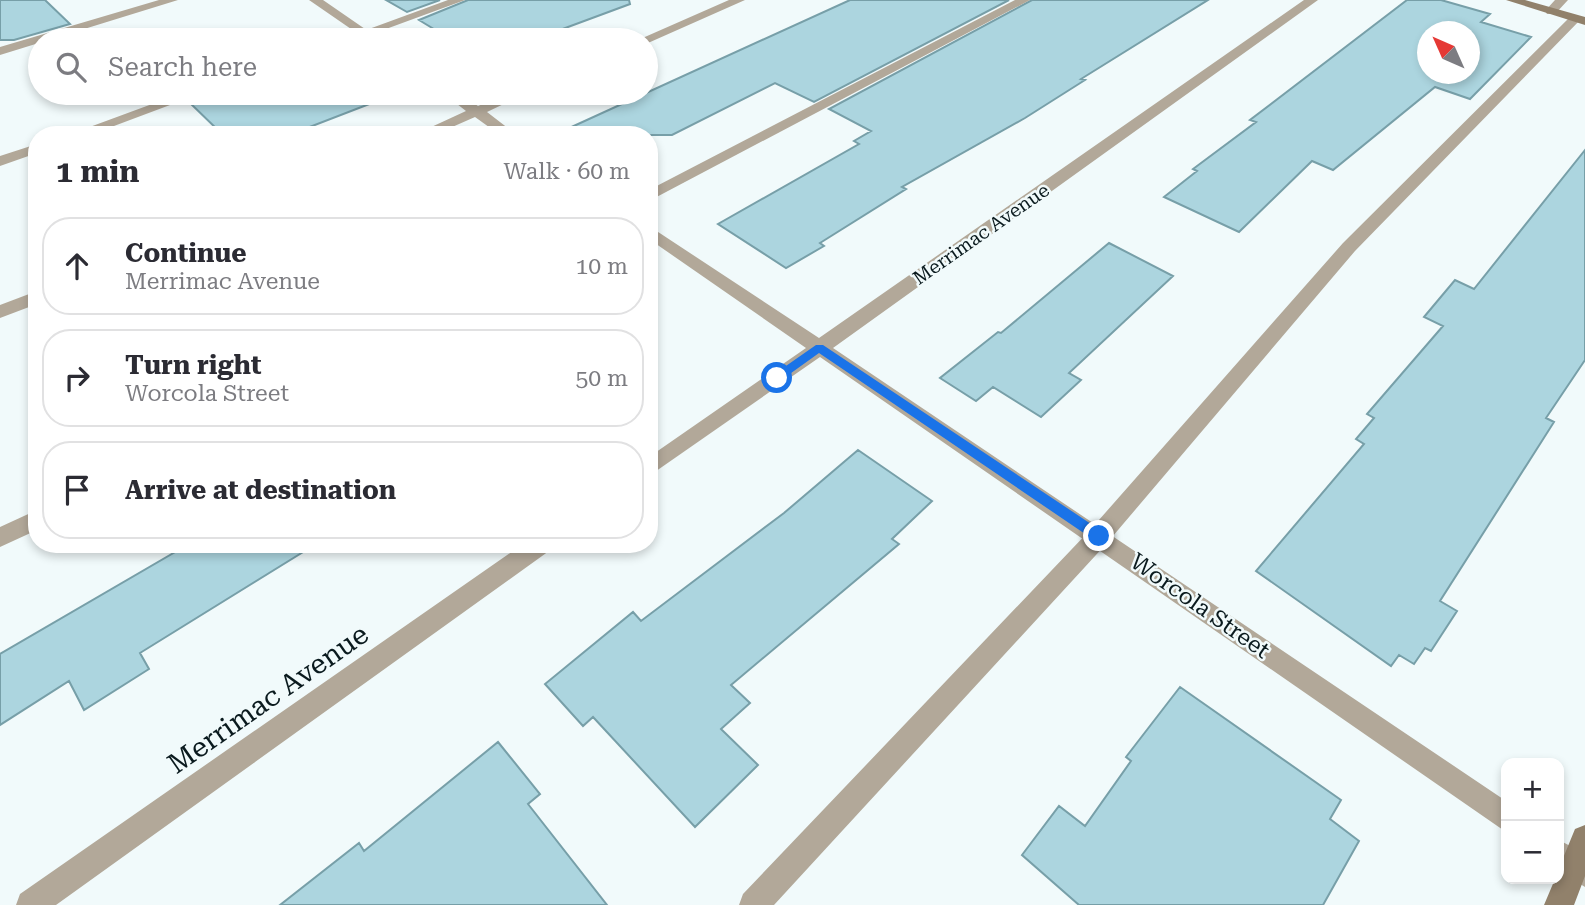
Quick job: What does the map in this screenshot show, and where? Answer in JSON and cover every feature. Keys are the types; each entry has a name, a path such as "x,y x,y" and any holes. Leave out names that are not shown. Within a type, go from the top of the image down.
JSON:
{"main road":[{"path":"1512,0 1580,20"},
{"path":"1559,905 1576,858"}],"street":[{"path":"78,28 172,0"},
{"path":"315,0 357,28"},
{"path":"392,28 459,0"},
{"path":"658,34 739,0"},
{"path":"658,191 1024,0"},
{"name":"Merrimac Avenue","path":"658,462 1312,0"},
{"path":"1551,11 1562,0"},
{"path":"754,905 1099,536 1349,247 1580,20"},
{"path":"0,51 28,43"},
{"path":"101,126 161,105"},
{"path":"467,105 497,126"},
{"path":"442,126 491,105"},
{"path":"0,161 28,151"},
{"name":"Worcola Street","path":"658,237 1099,536 1501,815"},
{"path":"0,312 28,301"},
{"path":"0,538 28,524"},
{"name":"Merrimac Avenue","path":"31,905 528,553"}],"building":[{"path":"0,0 45,0 70,24 56,28 28,28 28,36 0,40"},
{"path":"386,0 440,0 407,12"},
{"path":"468,0 629,0 630,4 565,28 432,28 419,20"},
{"path":"850,0 1009,0 814,102 775,83 672,135 658,135 658,126 574,126 620,105 658,105 658,88"},
{"path":"1032,0 1208,0 1081,79 1085,80 1025,118 902,187 906,189 820,243 824,246 786,268 718,224 859,144 854,141 871,131 829,109"},
{"path":"1407,0 1441,0 1490,14 1481,22 1531,37 1470,99 1435,87 1333,170 1312,161 1239,232 1164,197 1197,171 1193,169 1256,122 1250,120"},
{"path":"192,105 367,105 312,126 214,126"},
{"path":"1585,150 1585,360 1546,418 1554,422 1440,601 1457,611 1431,651 1425,648 1414,664 1399,655 1391,666 1256,571 1364,444 1356,439 1374,418 1367,414 1443,326 1424,317 1455,280 1474,289"},
{"path":"1109,243 1173,276 1069,373 1081,380 1041,417 993,387 976,401 940,378 998,332 1001,333"},
{"path":"858,450 932,501 892,539 899,544 731,685 750,703 721,729 758,765 695,827 593,717 583,726 545,684 633,612 641,621 784,513"},
{"path":"174,553 301,553 140,653 149,669 84,710 69,681 0,725 0,654"},
{"path":"1180,687 1341,800 1330,819 1359,841 1323,905 1079,905 1022,855 1059,806 1085,826 1131,761 1126,757"},
{"path":"498,742 540,794 528,804 607,905 280,905 359,843 364,851"}],"route":[{"path":"777,378 819,348 1099,536"}]}
